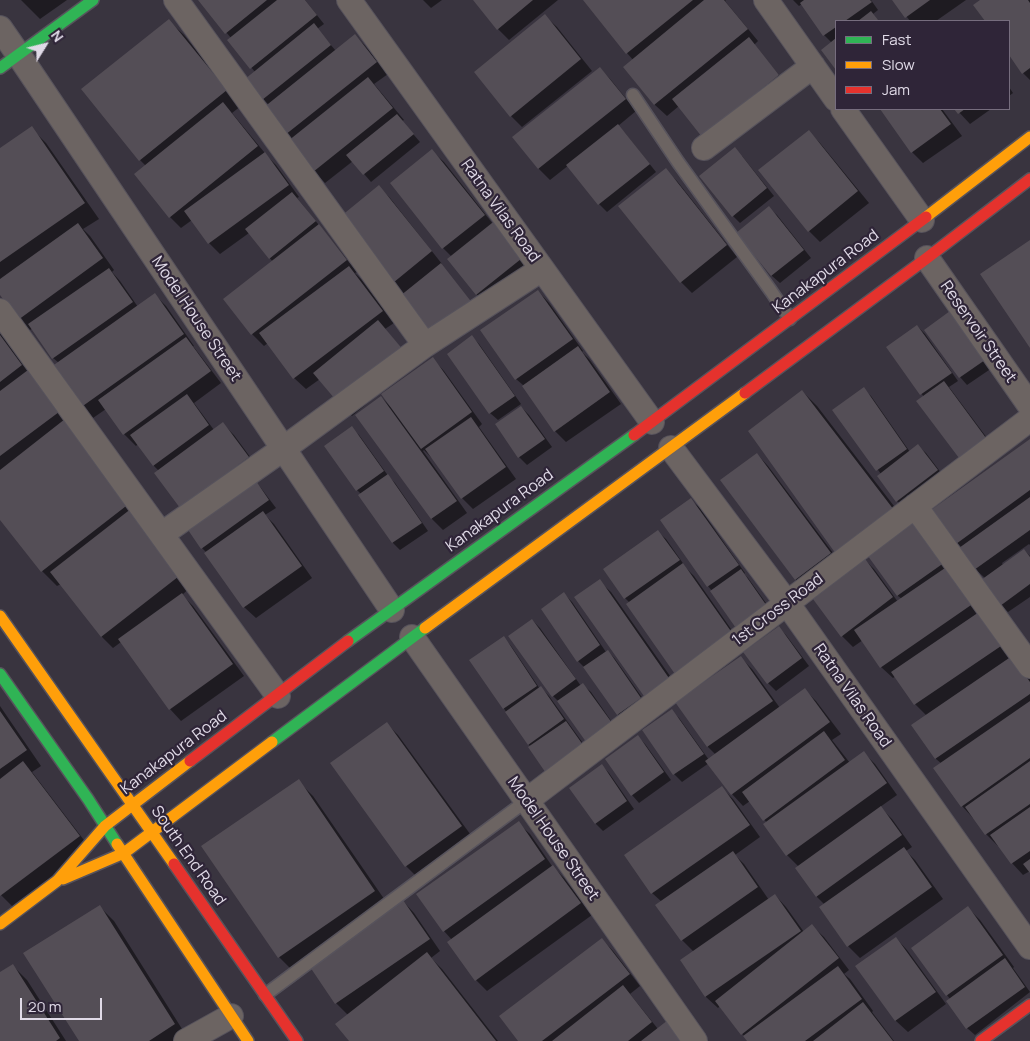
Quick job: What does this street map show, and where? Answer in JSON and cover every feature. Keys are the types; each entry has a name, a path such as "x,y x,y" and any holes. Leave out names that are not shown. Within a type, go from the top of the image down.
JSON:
{"main road":[{"path":"9,61 93,0"},
{"name":"Kanakapura Road","path":"0,924 56,881 104,826 392,610 790,320 1030,137"},
{"path":"56,881 124,853 412,637 927,258 1030,179"},
{"name":"South End Road","path":"0,616 297,1041"},
{"path":"0,674 88,799 104,826 124,853 248,1041"},
{"path":"982,1041 1030,1005"}],"street":[{"path":"176,0 424,345"},
{"name":"Ratna Vilas Road","path":"349,0 652,422"},
{"path":"766,0 835,98"},
{"name":"Model House Street","path":"0,28 9,61 283,449 392,610"},
{"path":"704,148 813,66"},
{"path":"844,110 922,220"},
{"name":"Reservoir Street","path":"927,258 1030,406"},
{"path":"162,534 283,449 424,345 542,269"},
{"path":"0,311 278,696"},
{"name":"1st Cross Road","path":"526,801 1030,419"},
{"name":"Ratna Vilas Road","path":"671,448 787,603 1030,947"},
{"path":"916,506 1030,666"},
{"name":"Model House Street","path":"412,637 695,1041"},
{"path":"186,1041 231,1016"}],"lane":[{"path":"633,95 678,162 771,290 790,320"},
{"path":"265,995 526,801"}],"building":[{"path":"198,0 267,0 225,34"},
{"path":"277,0 305,0 317,15 250,69 227,40"},
{"path":"473,0 533,0 497,30"},
{"path":"583,0 693,0 626,54"},
{"path":"704,0 724,0 748,29 654,105 623,67"},
{"path":"804,0 870,0 872,2 846,20 835,20 835,28 823,36 800,3"},
{"path":"892,0 930,0 905,18"},
{"path":"980,0 1028,0 1030,3 1030,68 1022,74 1010,56 1010,20 984,20 973,5"},
{"path":"871,11 878,20 859,20"},
{"path":"545,14 581,59 510,117 474,72"},
{"path":"169,19 227,90 139,161 81,89"},
{"path":"314,23 331,45 262,100 245,79"},
{"path":"355,34 377,62 285,135 263,108"},
{"path":"749,37 779,75 702,137 672,99"},
{"path":"835,39 835,69 821,50"},
{"path":"600,67 626,99 538,169 512,137"},
{"path":"368,77 393,108 313,172 288,141"},
{"path":"223,102 258,146 169,218 134,174"},
{"path":"881,110 941,110 951,124 911,153"},
{"path":"955,110 964,110 958,114"},
{"path":"397,114 414,134 363,175 346,155"},
{"path":"618,124 650,164 598,205 566,165"},
{"path":"32,126 85,203 0,262 0,148"},
{"path":"809,130 858,191 808,232 758,170"},
{"path":"735,147 767,188 732,217 699,176"},
{"path":"432,149 485,215 442,249 390,183"},
{"path":"265,152 289,185 208,244 184,211"},
{"path":"666,168 727,245 680,283 618,206"},
{"path":"379,185 432,251 388,287 335,221"},
{"path":"292,192 316,221 269,259 245,229"},
{"path":"769,206 804,250 771,276 736,233"},
{"path":"497,219 526,255 476,295 447,259"},
{"path":"78,223 103,258 18,320 0,295 0,279"},
{"path":"319,224 347,260 251,335 223,299"},
{"path":"1030,240 1030,348 980,274"},
{"path":"441,263 473,304 427,340 395,300"},
{"path":"349,266 383,311 293,379 259,333"},
{"path":"109,268 133,302 52,359 28,324"},
{"path":"538,290 573,339 515,380 480,330"},
{"path":"155,293 184,334 80,408 51,367"},
{"path":"950,311 985,360 959,378 924,330"},
{"path":"378,320 405,352 340,405 313,373"},
{"path":"917,325 952,373 920,395 886,347"},
{"path":"0,335 22,365 0,382"},
{"path":"472,335 515,396 489,414 447,354"},
{"path":"186,337 211,371 123,435 98,400"},
{"path":"578,346 610,392 554,432 522,386"},
{"path":"433,357 472,412 421,449 381,394"},
{"path":"28,370 59,412 0,456 0,391"},
{"path":"944,381 986,438 959,458 916,401"},
{"path":"864,387 907,449 876,471 832,410"},
{"path":"802,390 894,510 836,554 748,431"},
{"path":"187,394 209,425 153,466 130,435"},
{"path":"381,396 457,501 431,519 355,415"},
{"path":"521,406 545,439 518,458 495,424"},
{"path":"471,417 506,467 461,499 425,449"},
{"path":"65,419 130,503 41,572 0,520 0,470"},
{"path":"223,422 249,457 180,508 154,473"},
{"path":"352,426 384,471 356,491 324,446"},
{"path":"1030,439 1030,490 956,544 931,510"},
{"path":"918,444 938,470 896,502 877,476"},
{"path":"757,453 831,553 795,580 720,480"},
{"path":"388,474 422,523 392,543 358,495"},
{"path":"254,478 269,500 201,549 186,527"},
{"path":"1030,497 1030,530 974,570 959,548"},
{"path":"691,498 739,565 707,587 660,520"},
{"path":"132,508 183,573 101,637 50,572"},
{"path":"263,511 302,566 243,608 204,553"},
{"path":"916,515 948,560 897,596 865,552"},
{"path":"658,530 680,560 624,599 603,569"},
{"path":"1024,549 1030,557 1030,584 1000,606 981,580"},
{"path":"863,556 893,597 841,637 810,595"},
{"path":"683,563 735,637 677,677 626,604"},
{"path":"948,566 974,603 880,668 854,630"},
{"path":"741,569 769,609 738,631 710,591"},
{"path":"600,579 671,681 646,699 574,597"},
{"path":"564,592 600,645 577,662 541,609"},
{"path":"182,593 233,664 169,710 118,639"},
{"path":"982,610 1004,644 914,705 891,672"},
{"path":"532,619 576,679 552,697 508,636"},
{"path":"779,626 802,658 767,684 743,652"},
{"path":"504,636 537,686 503,709 469,660"},
{"path":"608,650 641,698 617,715 583,667"},
{"path":"741,656 773,701 707,747 675,702"},
{"path":"1012,656 1030,682 1030,694 935,759 911,725"},
{"path":"583,683 615,727 589,746 557,701"},
{"path":"541,686 564,719 528,745 505,712"},
{"path":"805,688 830,722 731,795 705,761"},
{"path":"1030,701 1030,758 961,807 933,768"},
{"path":"672,709 704,754 673,775 642,730"},
{"path":"0,711 27,750 0,769"},
{"path":"566,721 588,752 550,779 528,747"},
{"path":"387,722 462,826 405,867 330,763"},
{"path":"824,731 845,760 763,821 742,792"},
{"path":"638,735 664,772 631,796 605,759"},
{"path":"864,751 887,783 786,856 763,824"},
{"path":"23,761 80,836 0,896 0,779"},
{"path":"1030,761 1030,804 985,835 965,807"},
{"path":"602,764 627,801 595,824 569,788"},
{"path":"299,779 375,891 278,958 201,846"},
{"path":"722,786 750,825 651,894 624,855"},
{"path":"881,806 902,835 816,897 795,868"},
{"path":"1030,807 1030,851 1011,864 990,835"},
{"path":"519,821 545,859 443,932 416,894"},
{"path":"904,847 932,887 847,947 819,907"},
{"path":"733,851 758,887 681,941 655,905"},
{"path":"1030,859 1030,873 1023,864"},
{"path":"553,865 581,903 475,981 447,942"},
{"path":"775,894 801,931 705,997 680,960"},
{"path":"403,900 430,939 335,1004 308,964"},
{"path":"100,905 175,1024 149,1041 79,1041 23,953"},
{"path":"968,906 1003,955 946,996 911,948"},
{"path":"812,924 839,958 741,1035 715,1001"},
{"path":"896,937 936,992 895,1021 855,966"},
{"path":"602,938 630,974 542,1041 518,1041 499,1016"},
{"path":"427,952 496,1041 349,1041 335,1024"},
{"path":"1005,958 1025,987 966,1029 946,1001"},
{"path":"13,964 60,1038 56,1041 0,1041 0,972"},
{"path":"838,966 862,999 805,1041 747,1041 743,1036"},
{"path":"623,985 652,1022 628,1041 552,1041"},
{"path":"863,1002 893,1041 813,1041"},
{"path":"668,1020 684,1041 641,1041"}],"traffic: fast":[{"path":"0,68 93,0"},
{"path":"348,641 634,435"},
{"path":"272,742 425,628"},
{"path":"0,674 88,799 117,844"}],"traffic: slow":[{"path":"926,217 1030,137"},
{"path":"425,628 745,393"},
{"path":"0,616 174,864"},
{"path":"63,879 124,853 272,742"},
{"path":"0,924 57,881 105,826 190,761"},
{"path":"117,844 248,1041"}],"traffic: jam":[{"path":"745,393 1030,179"},
{"path":"634,435 926,217"},
{"path":"190,761 348,641"},
{"path":"174,864 297,1041"},
{"path":"981,1041 1030,1005"}]}
